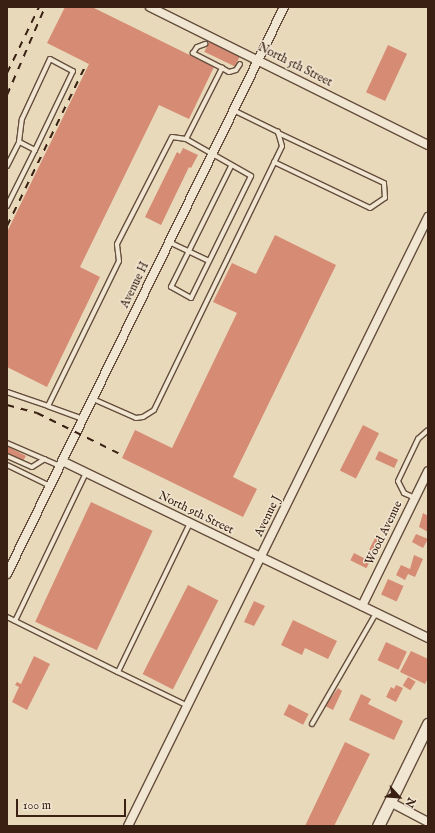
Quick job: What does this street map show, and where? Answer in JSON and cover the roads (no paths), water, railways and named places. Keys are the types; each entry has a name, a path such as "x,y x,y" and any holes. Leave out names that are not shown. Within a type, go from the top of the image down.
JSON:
{"main road":[{"path":"378,826 428,724"}],"street":[{"name":"North 5th Street","path":"150,7 428,145"},
{"name":"Avenue H","path":"7,574 284,7"},
{"name":"Avenue J","path":"128,826 428,217"},
{"name":"North 9th Street","path":"61,464 86,473 428,638"},
{"name":"Wood Avenue","path":"362,606 428,471"},
{"path":"390,802 428,822"}],"lane":[{"path":"205,44 197,47 193,53 229,72 236,70 240,64"},
{"path":"7,166 19,142 22,118 50,59 73,71 7,206"},
{"path":"186,139 222,68"},
{"path":"233,110 384,183 385,198 370,208 274,162"},
{"path":"92,399 136,418 143,417 154,410 282,146 278,132"},
{"path":"48,406 119,261 117,244 172,136 186,139 212,156 251,176 191,298 171,287 231,166"},
{"path":"19,142 35,150"},
{"path":"169,242 209,261"},
{"path":"7,392 83,419"},
{"path":"415,498 404,493 398,481 418,439 428,430"},
{"path":"7,443 61,464"},
{"path":"7,456 32,467 45,459"},
{"path":"7,465 50,486"},
{"path":"15,621 86,473"},
{"path":"118,672 190,523"},
{"path":"312,724 377,613"},
{"path":"7,617 188,706"}],"railway":[{"path":"7,73 39,7"},
{"path":"7,95 45,7"},
{"path":"7,226 87,63"},
{"path":"7,405 37,413 122,455"}]}
